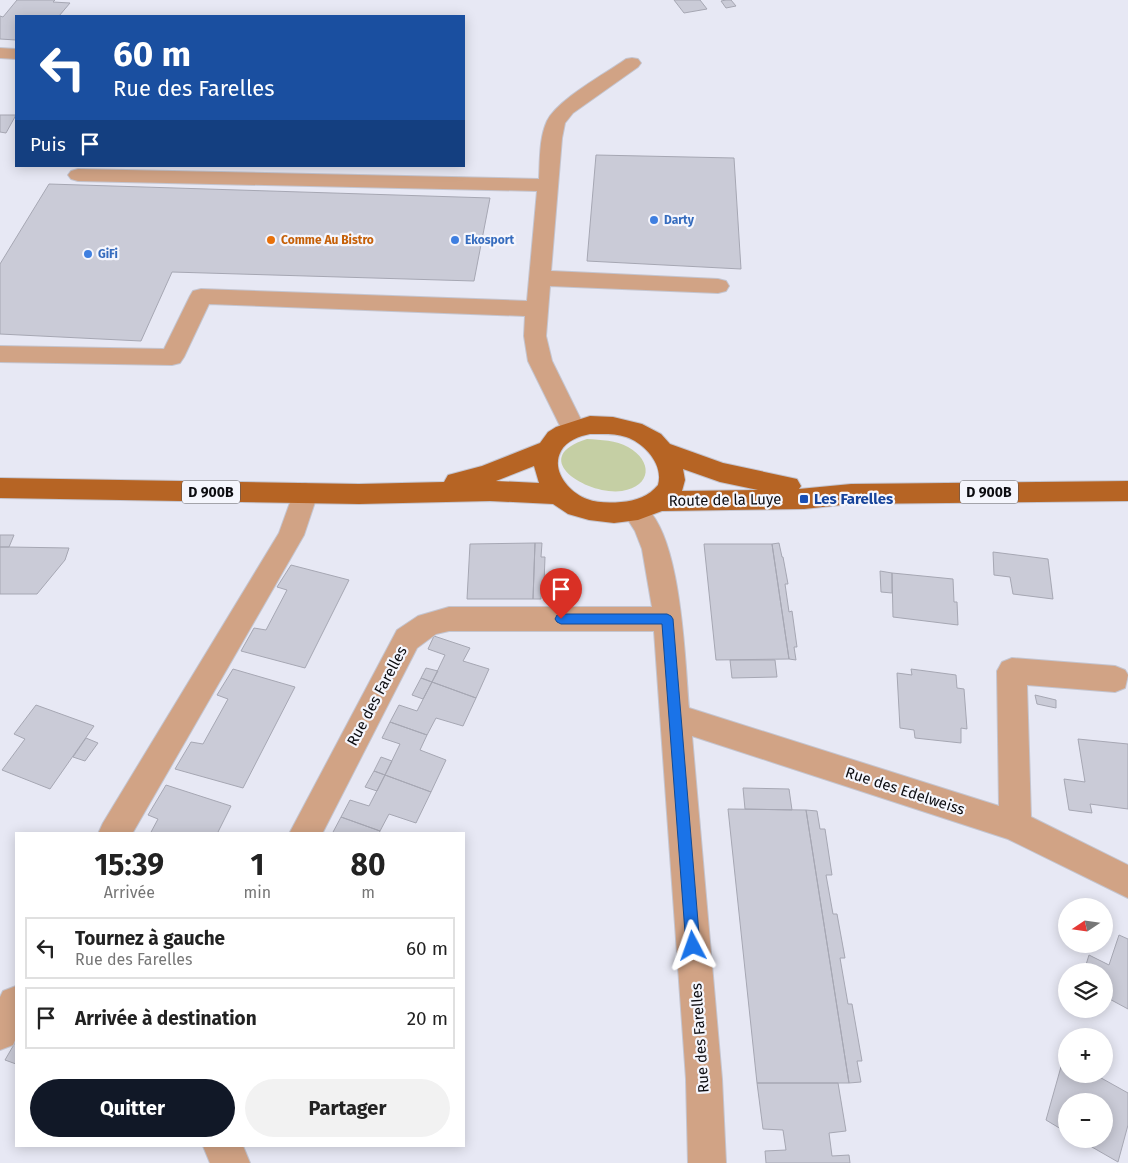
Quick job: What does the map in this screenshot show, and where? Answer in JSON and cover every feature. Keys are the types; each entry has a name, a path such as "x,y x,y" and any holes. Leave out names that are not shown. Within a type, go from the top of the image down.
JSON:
{"main road":[{"path":"617,425 632,429 654,441 662,452 672,474 672,483 667,492 647,506 608,513 590,510 570,503 559,494 550,480 546,463 548,450 555,439 573,428 617,425"},
{"name":"D 900B","path":"422,492 487,474 548,450"},
{"name":"Route de la Luye","path":"662,452 720,472 781,485 851,494"},
{"name":"D 900B","path":"0,488 359,494 490,491 559,494"},
{"name":"Route de la Luye","path":"647,506 763,498 804,499 851,494 1128,491"}],"street":[{"path":"0,53 15,54"},
{"path":"573,428 540,361 535,336 539,278 550,185 552,138 556,122 566,109 632,63"},
{"path":"78,175 550,185"},
{"path":"539,278 718,286"},
{"path":"0,354 172,357 201,296 536,309"},
{"path":"115,832 291,535 305,493"},
{"path":"647,506 647,525 654,541 661,571 667,619"},
{"name":"Rue des Farelles","path":"307,832 407,639 428,624 449,619 667,619 704,1079 707,1163"},
{"path":"1015,826 1012,671 1116,679"},
{"name":"Rue des Edelweiss","path":"675,717 1015,826 1128,882"},
{"path":"0,1032 15,1006"},
{"path":"223,1147 231,1163"}],"green space":[{"path":"587,439 603,440 628,447 642,459 646,472 644,479 632,488 622,491 594,488 580,482 569,474 562,465 562,456 570,447"}],"building":[{"path":"17,0 55,0 53,2 70,3 60,15 15,15 15,40 0,39 0,16 3,17"},
{"path":"674,0 700,0 707,9 684,13"},
{"path":"731,0 736,6 726,8 721,1"},
{"path":"0,115 15,115 6,133 0,132"},
{"path":"596,155 734,158 741,269 587,261"},
{"path":"49,184 490,198 474,281 172,272 141,341 0,334 0,264"},
{"path":"0,535 14,535 9,547 0,547"},
{"path":"535,543 533,599 467,599 470,544"},
{"path":"535,543 542,543 541,557 545,557 544,584 541,585 541,599 533,599"},
{"path":"779,543 788,584 785,584 789,612 792,611 797,647 794,647 796,660 789,659 772,544"},
{"path":"704,544 772,544 789,659 716,660"},
{"path":"0,547 69,548 65,560 37,594 0,594"},
{"path":"993,552 1048,559 1053,599 1013,594 1010,577 994,575"},
{"path":"291,565 349,580 305,668 241,651 254,628 266,630 287,590 277,587"},
{"path":"880,571 892,573 892,593 881,592"},
{"path":"892,573 953,579 958,625 893,617"},
{"path":"434,636 470,648 463,661 489,669 476,698 432,682 445,655 428,649"},
{"path":"730,660 775,660 777,677 732,678"},
{"path":"426,668 438,671 432,682 421,678"},
{"path":"233,669 295,687 243,788 175,769 191,742 203,744 228,699 217,695"},
{"path":"911,669 956,675 957,688 964,689 967,729 961,728 961,743 915,738 914,730 900,728 897,673 912,675"},
{"path":"421,678 432,682 423,699 412,695"},
{"path":"432,682 476,698 463,726 436,718 427,735 390,722 399,705 417,711"},
{"path":"1035,695 1056,700 1056,708 1037,704"},
{"path":"36,705 94,726 50,789 2,770 25,739 14,734"},
{"path":"390,722 427,735 420,750 446,760 431,792 385,775 400,744 382,738"},
{"path":"86,738 98,743 85,761 73,757"},
{"path":"1078,739 1128,744 1128,809 1090,804 1092,813 1069,810 1064,779 1085,782"},
{"path":"381,757 392,761 385,775 374,771"},
{"path":"374,771 385,775 377,791 365,787"},
{"path":"385,775 431,792 416,823 389,814 380,831 341,817 350,800 369,806"},
{"path":"166,785 231,806 218,832 151,832 158,819 148,815"},
{"path":"743,788 789,789 792,810 745,809"},
{"path":"728,809 806,810 849,1083 757,1083"},
{"path":"806,810 817,811 820,829 825,829 832,875 826,875 833,914 837,914 845,958 840,958 848,1004 852,1004 862,1061 857,1061 861,1082 849,1083"},
{"path":"341,817 380,831 380,832 333,832"},
{"path":"1119,935 1128,939 1128,1009 1113,1001 1113,963 1110,963"},
{"path":"1089,955 1105,963 1086,963"},
{"path":"15,1043 15,1064 5,1060"},
{"path":"1058,1077 1058,1083 1110,1083 1128,1093 1128,1125 1118,1162 1094,1148 1113,1148 1113,1093 1058,1093 1058,1127 1046,1120"},
{"path":"757,1083 838,1083 846,1131 829,1133 832,1156 849,1155 850,1163 766,1163 765,1151 786,1150 783,1130 763,1129"}],"place":[{"name":"Darty","path":"654,220"},
{"name":"Comme Au Bistro","path":"271,240"},
{"name":"Ekosport","path":"455,240"},
{"name":"GiFi","path":"88,254"},
{"name":"Les Farelles","path":"804,499"}],"route":[{"path":"561,619 667,619 693,946"}]}
